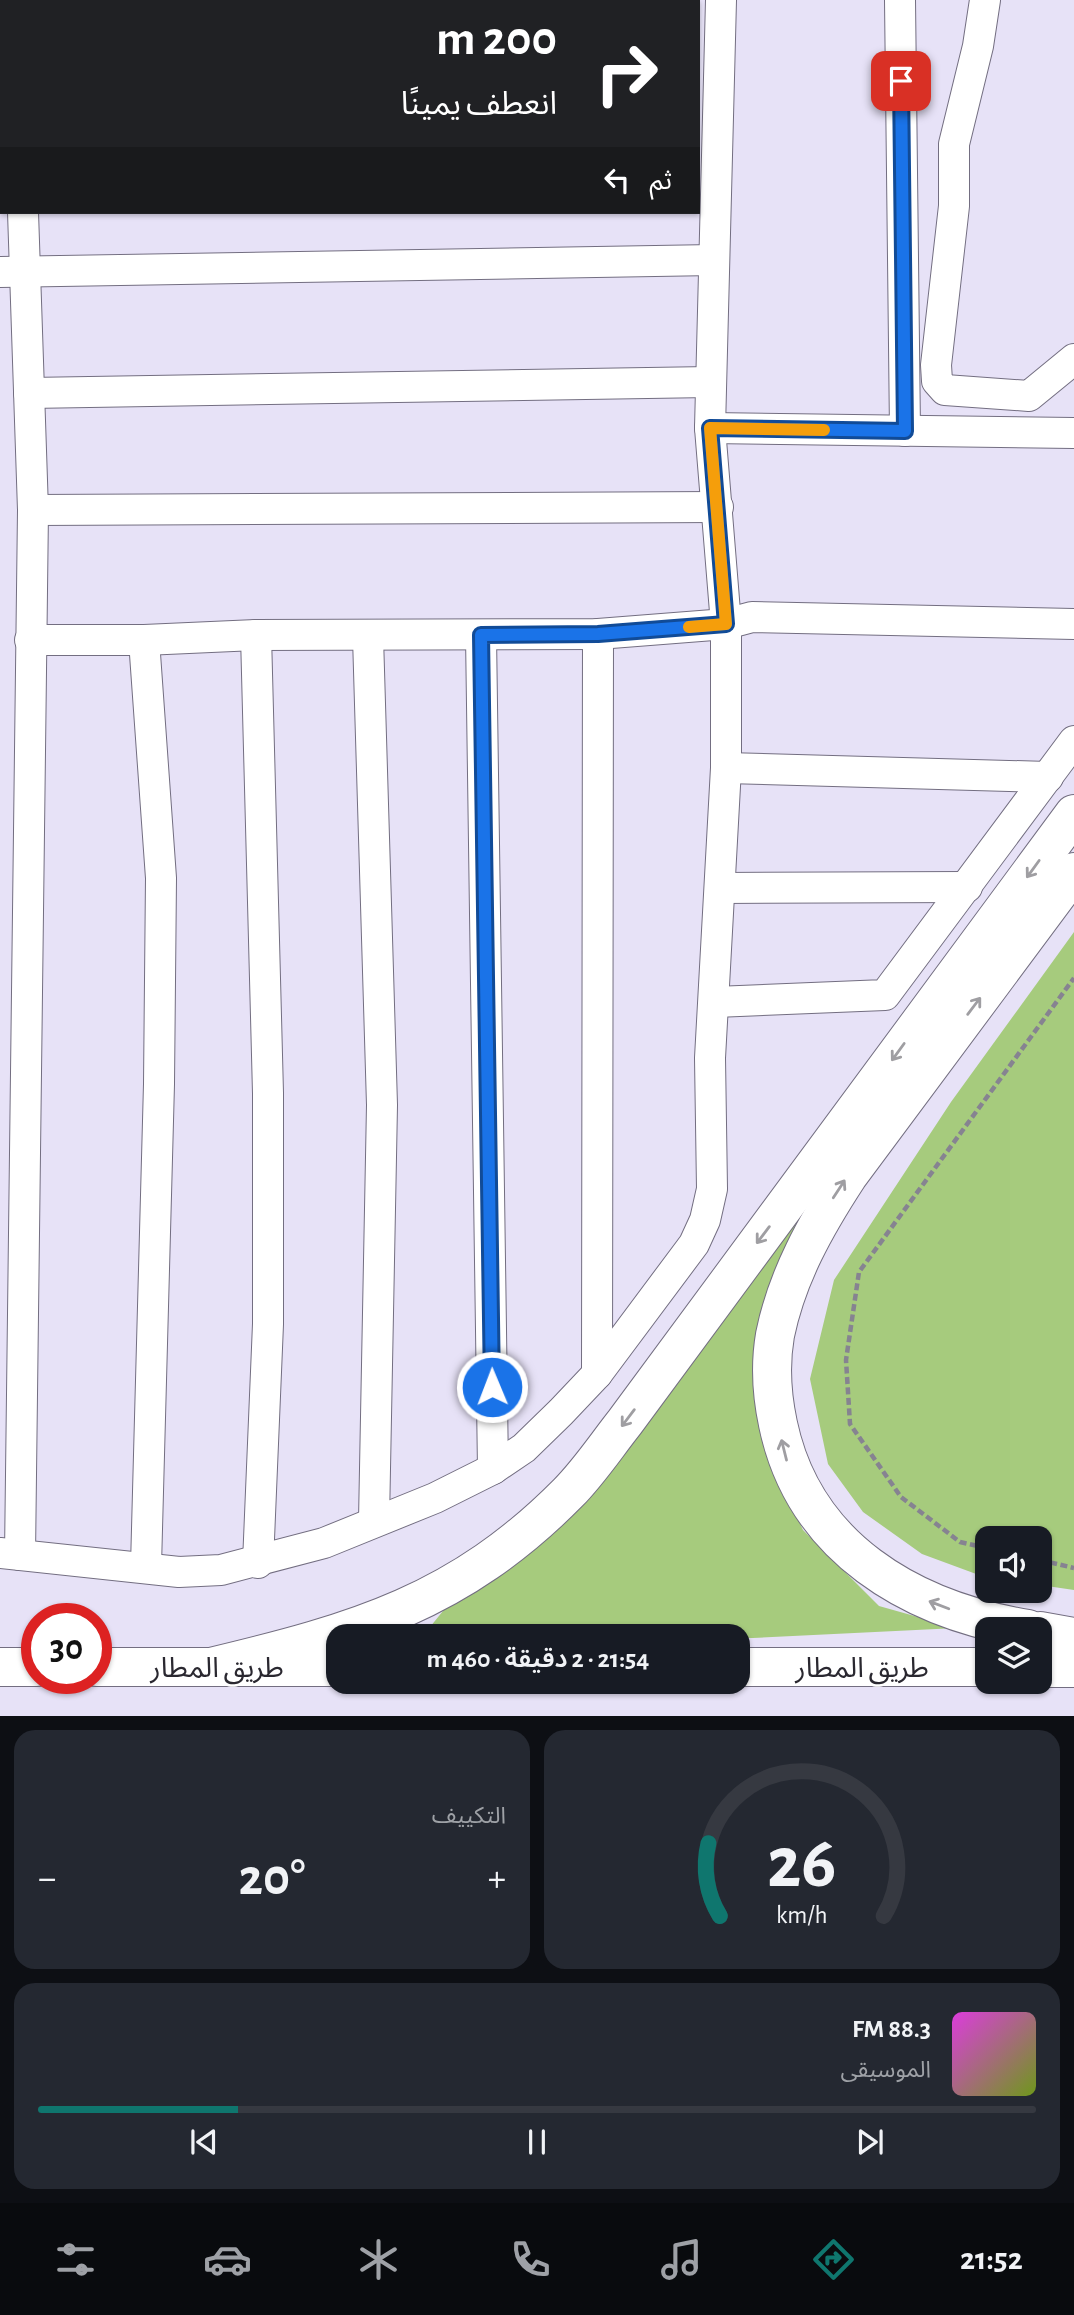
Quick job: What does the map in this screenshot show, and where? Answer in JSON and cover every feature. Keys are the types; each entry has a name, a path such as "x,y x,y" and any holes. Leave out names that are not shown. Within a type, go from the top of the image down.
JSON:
{"highway":[{"path":"211,1667 318,1642 372,1623 443,1591 512,1545 570,1491 625,1422 1074,814"},
{"path":"975,1617 934,1604 874,1572 842,1545 803,1497 785,1458 772,1395 775,1336 791,1281 817,1223 848,1176 1074,872"},
{"path":"1052,1633 1074,1637"},
{"path":"0,1667 21,1667"},
{"name":"طريق المطار","path":"112,1667 326,1667"},
{"name":"طريق المطار","path":"750,1667 975,1667"},
{"path":"1052,1668 1074,1668"}],"street":[{"path":"900,0 905,431"},
{"path":"985,0 978,46 954,144 954,206 936,365 937,381 945,390 1029,396 1074,359"},
{"path":"23,214 13,272 29,393 33,510 10,1554 146,1566 179,1572 221,1570 258,1563 324,1543 435,1498 494,1469 524,1448 597,1374 656,1300 694,1244 705,1220 712,1189 710,1058 726,768 726,624 710,428 714,260 708,152 713,18"},
{"path":"13,272 714,260"},
{"path":"29,393 710,382"},
{"path":"710,428 1074,433"},
{"path":"33,510 718,507"},
{"path":"30,640 144,640 256,635 368,637 598,634 726,624 752,617 1074,624"},
{"path":"597,1374 598,634"},
{"path":"256,635 268,1093 268,1324 258,1563"},
{"path":"481,635 494,1469"},
{"path":"368,637 382,1105 374,1521"},
{"path":"144,640 161,878 159,1084 146,1566"},
{"path":"715,1002 885,995 1074,741"},
{"path":"726,768 1048,777"},
{"path":"721,888 967,887"}],"path":[{"path":"975,1545 960,1542 901,1497 850,1424 846,1360 859,1272 1074,978"},
{"path":"1052,1563 1074,1568"}],"green space":[{"path":"1074,932 1074,1590 1052,1587 1052,1526 975,1526 975,1574 922,1554 863,1512 828,1464 810,1379 834,1280 951,1102"},
{"path":"810,1205 755,1377 765,1449 803,1530 879,1606 957,1628 753,1638 750,1638 750,1624 432,1624 447,1606 651,1404"}],"slow traffic":[{"path":"689,627 726,624 710,428 824,430"}],"route":[{"path":"492,1387 481,635 598,634 726,624 710,428 905,431 901,81"}]}
